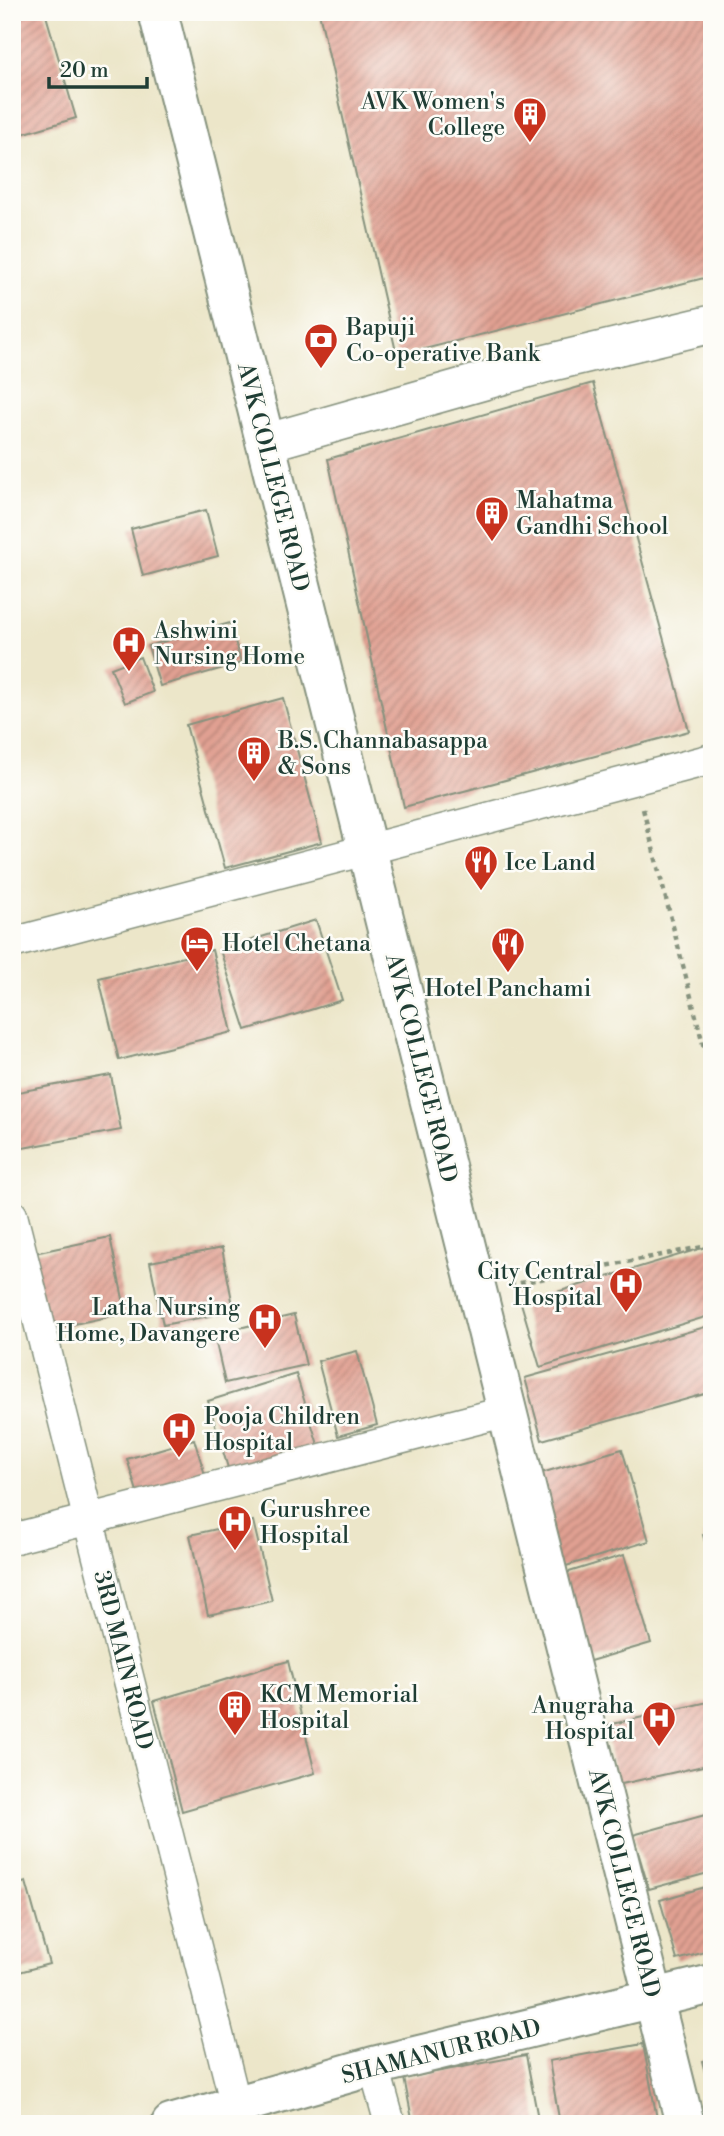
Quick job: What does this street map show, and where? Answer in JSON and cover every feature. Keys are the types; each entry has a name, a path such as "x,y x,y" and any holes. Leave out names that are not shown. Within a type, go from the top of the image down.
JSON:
{"main road":[{"name":"AVK COLLEGE ROAD","path":"158,12 685,2124"},
{"name":"SHAMANUR ROAD","path":"171,2124 374,2066 712,1984"}],"street":[{"path":"265,443 544,365 712,324"},
{"path":"12,943 712,759"},
{"name":"3RD MAIN ROAD","path":"12,1215 236,2106"},
{"path":"12,1539 89,1522 508,1411"},
{"path":"374,2066 390,2124"}],"path":[{"path":"635,780 712,1079"},
{"path":"478,1291 712,1245"}],"building":[{"path":"12,12 45,12 76,118 12,137"},
{"name":"AVK Women's College","path":"319,12 712,12 712,276 397,356"},
{"name":"Mahatma Gandhi School","path":"593,383 689,731 404,807 328,459"},
{"path":"206,510 218,556 143,576 131,529"},
{"path":"230,623 241,663 160,686 148,646"},
{"path":"140,657 153,692 125,703 111,668"},
{"name":"B.S. Channabasappa & Sons","path":"283,698 322,842 225,868 186,725"},
{"path":"316,920 342,1000 246,1030 220,950"},
{"path":"212,950 232,1032 119,1060 99,978"},
{"path":"111,1075 121,1130 12,1150 12,1093"},
{"path":"110,1237 126,1313 46,1330 30,1254"},
{"path":"712,1245 712,1315 540,1367 521,1303"},
{"path":"222,1248 234,1311 163,1325 150,1262"},
{"path":"294,1315 306,1365 225,1383 214,1334"},
{"path":"712,1325 712,1392 542,1440 525,1378"},
{"path":"357,1351 377,1425 338,1436 318,1361"},
{"path":"296,1374 320,1451 231,1478 208,1401"},
{"path":"194,1439 206,1478 139,1498 127,1459"},
{"path":"622,1449 649,1541 556,1569 528,1477"},
{"path":"253,1521 272,1601 208,1615 190,1535"},
{"path":"712,1532 712,1562 711,1562 703,1535"},
{"path":"624,1555 651,1643 580,1664 553,1577"},
{"name":"KCM Memorial Hospital","path":"288,1661 315,1773 182,1811 154,1701"},
{"path":"712,1701 712,1764 617,1785 604,1726"},
{"path":"712,1813 712,1872 649,1889 633,1835"},
{"path":"26,1882 49,1964 12,1974 12,1886"},
{"path":"712,1885 712,1950 677,1960 660,1900"},
{"path":"643,2044 658,2124 560,2124 549,2061"},
{"path":"526,2055 539,2124 413,2124 404,2078"},
{"path":"712,2059 712,2094 711,2095 702,2061"}],"place":[{"name":"AVK Women's College","path":"530,144"},
{"name":"Bapuji Co-operative Bank","path":"321,370"},
{"name":"Mahatma Gandhi School","path":"492,543"},
{"name":"Ashwini Nursing Home","path":"129,673"},
{"name":"B.S. Channabasappa & Sons","path":"254,783"},
{"name":"Ice Land","path":"481,892"},
{"name":"Hotel Chetana","path":"197,973"},
{"name":"Hotel Panchami","path":"508,974"},
{"name":"City Central Hospital","path":"626,1314"},
{"name":"Latha Nursing Home, Davangere","path":"265,1350"},
{"name":"Pooja Children Hospital","path":"179,1459"},
{"name":"Gurushree Hospital","path":"235,1552"},
{"name":"KCM Memorial Hospital","path":"235,1737"},
{"name":"Anugraha Hospital","path":"659,1748"}]}
